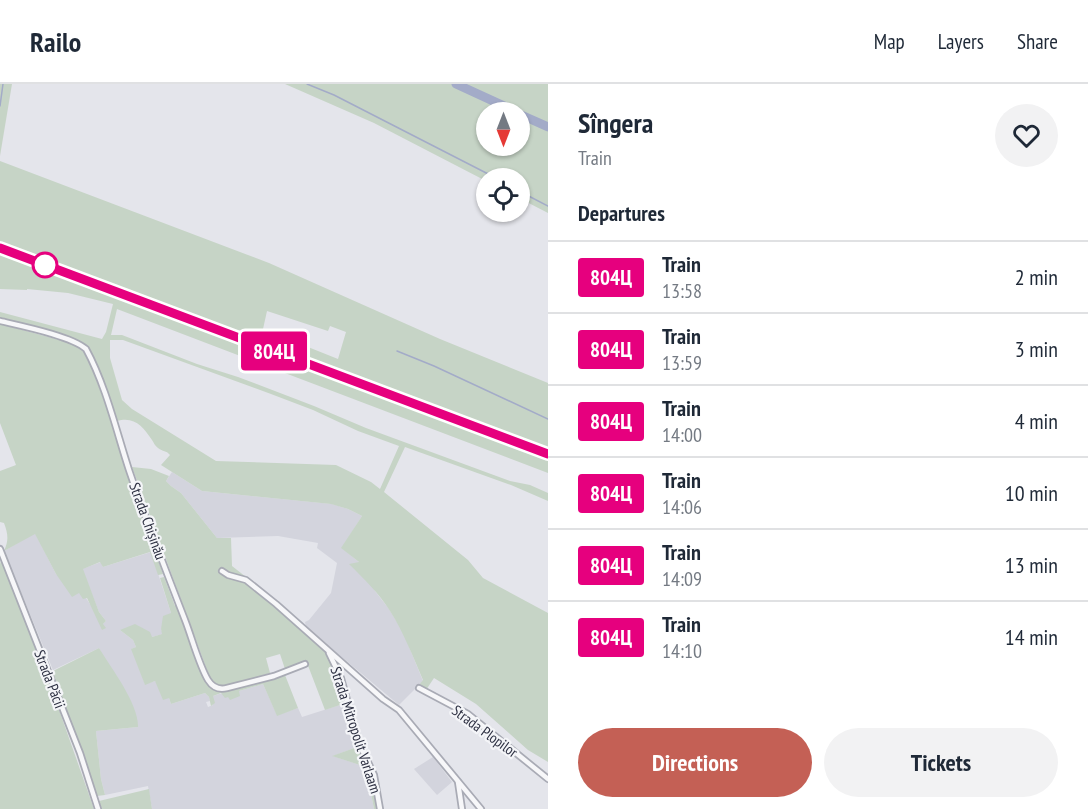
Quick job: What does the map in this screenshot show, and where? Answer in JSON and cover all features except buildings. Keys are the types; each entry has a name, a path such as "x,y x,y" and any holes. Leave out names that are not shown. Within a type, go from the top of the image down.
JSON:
{"street":[{"name":"Strada Chișinău","path":"0,321 65,339 86,349 109,405 130,471 203,668 214,687 220,690 228,688 274,676 305,664"},
{"name":"Strada Păcii","path":"0,549 80,753 98,809"},
{"path":"222,571 246,580 383,699 399,710 482,809"},
{"name":"Strada Mitropolit Varlaam","path":"329,651 341,678 359,743 374,775 381,809"},
{"name":"Strada Plopilor","path":"419,688 468,714 548,780"},
{"path":"458,780 462,809"}],"shaded area":[{"path":"172,472 202,491 332,504 362,516 342,548 360,563 375,591 389,609 403,632 423,681 399,705 306,627 305,622 331,593 337,563 317,548 318,543 278,536 217,538 181,493 166,481"},
{"path":"35,533 56,574 86,598 103,624 106,621 99,612 82,569 101,562 103,567 151,552 171,613 161,629 163,634 152,637 120,630 133,640 136,647 132,649 145,684 155,681 171,704 205,693 210,701 206,702 208,707 213,705 213,696 263,684 277,715 298,708 302,717 346,703 357,747 333,756 366,767 374,809 152,809 148,786 105,795 96,731 138,727 99,648 53,670 4,551"},
{"path":"433,757 452,782 437,795 414,769"}],"green space":[{"path":"0,84 12,84 0,156"},
{"path":"285,84 548,84 548,213 530,204 530,168 476,168 476,176 374,123"},
{"path":"0,161 269,263 440,339 548,383 548,451 0,246","holes":["267,311 328,331 330,326 346,332 338,359 263,329"]},
{"path":"0,252 548,457 548,473 117,309 111,335 122,335 238,377 366,428 548,493 548,501 511,485 405,447 384,492 468,560 483,578 548,613 548,762 528,750 476,704 434,678 426,690 419,685 423,680 395,619 376,592 349,564 359,562 341,548 362,516 331,504 202,491 161,465 170,455 157,447 138,424 129,420 117,421 91,353 85,345 78,340 0,319 0,312 102,339 113,304 68,293 0,289","holes":["110,340 123,340 313,410 358,431 399,446 380,489 371,482 336,465 216,461 132,409 122,400 110,358"]},
{"path":"0,324 71,343 81,348 86,354 152,540 163,574 158,575 150,552 103,567 100,562 83,569 99,612 106,621 103,624 106,628 102,630 87,598 83,599 79,593 72,597 56,574 35,534 4,551 7,537 4,523 0,522 0,471 16,465 0,423"},
{"path":"132,467 151,469 169,476 166,481 181,493 217,538 231,538 232,566 246,577 246,582 301,627 328,653 340,680 346,703 325,710 307,663 302,662 285,669 280,654 266,658 270,673 226,687 218,686 211,681"},
{"path":"1,560 57,704 94,809 0,809"},
{"path":"164,577 210,687 216,691 229,691 285,675 298,708 277,716 263,684 239,691 240,696 230,700 221,693 213,696 215,703 211,706 209,697 205,693 171,704 169,698 163,700 155,681 145,685 131,649 136,647 133,640 120,630 135,624 150,632 152,637 162,634 163,616 171,613 160,578"},
{"path":"99,648 129,697 138,727 96,731 105,795 97,796 51,672"},
{"path":"357,747 372,774 379,809 374,809 366,767 332,756"},
{"path":"149,789 152,809 102,809 99,801"}],"waterway":[{"path":"0,106 3,84"},
{"path":"307,84 334,95 476,168"},
{"path":"456,84 495,102"},
{"path":"530,119 548,127"},
{"path":"530,197 548,206"},
{"path":"397,351 548,419"}],"railway":[{"path":"0,248 548,454"}],"train":[{"name":"804Ц","path":"0,248 548,454"}]}
